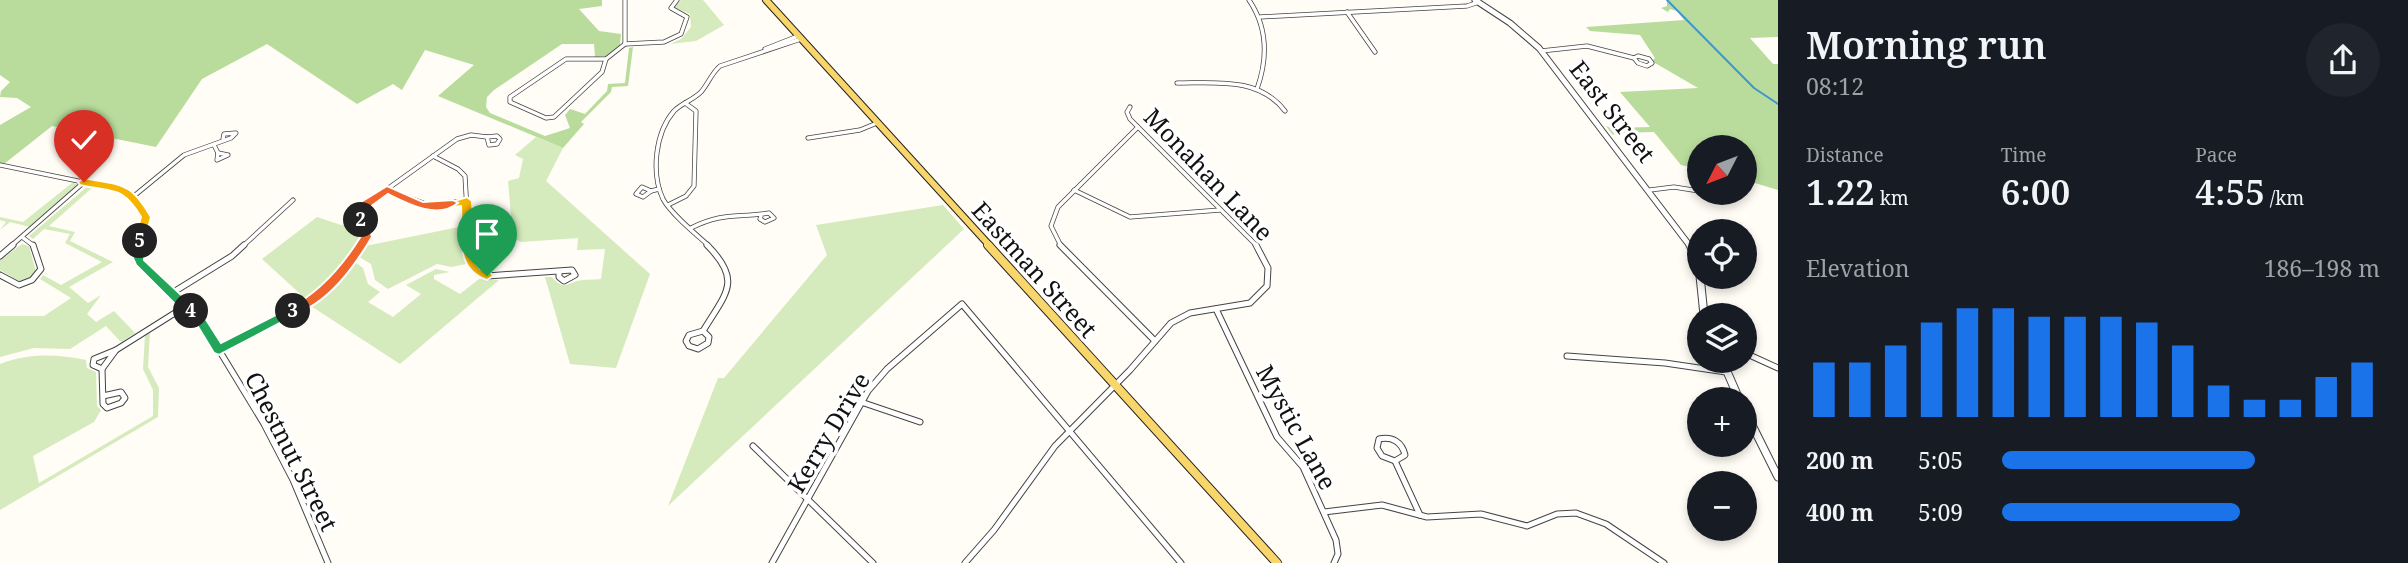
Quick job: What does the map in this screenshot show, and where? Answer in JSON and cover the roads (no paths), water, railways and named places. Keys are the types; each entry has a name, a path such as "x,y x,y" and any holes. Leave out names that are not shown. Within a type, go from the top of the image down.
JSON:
{"main road":[{"name":"Eastman Street","path":"766,0 1277,563"}],"street":[{"path":"625,0 625,44"},
{"path":"606,59 566,59 510,97 510,102 546,118 554,117 602,72 606,59 625,44 671,41 679,37 686,30 687,17 671,8 677,0"},
{"path":"1249,0 1260,17 1265,66 1257,89"},
{"path":"1260,17 1467,6 1477,1"},
{"name":"East Street","path":"1477,1 1510,23 1541,51 1687,239"},
{"path":"1347,12 1375,52"},
{"path":"703,331 708,335 708,343 698,349 689,346 686,341 689,335 703,331 727,289 729,275 722,260 668,205 659,189 660,134 669,116 702,91 717,68 799,38"},
{"path":"1541,51 1587,46 1634,58 1644,65 1653,63 1644,56 1634,58"},
{"path":"1177,83 1235,85 1257,89 1277,100 1285,111"},
{"path":"668,205 686,196 694,186 696,111 685,102"},
{"name":"Monahan Lane","path":"965,563 994,530 1037,469 1069,430 1177,319 1190,313 1238,306 1255,300 1267,286 1269,275 1262,253 1138,127 1128,114 1130,107"},
{"path":"807,138 860,130 877,123"},
{"path":"1138,127 1074,190 1053,214 1051,226 1056,239 1155,341"},
{"path":"219,350 305,305 347,268 367,237 361,219 365,205 457,139 471,135 487,137"},
{"path":"0,165 122,190 134,196 184,155 214,145 223,139"},
{"path":"214,145 218,153"},
{"path":"433,156 466,176 470,264 476,272 487,276 559,271"},
{"path":"1,253 84,182"},
{"path":"1650,190 1674,187 1687,189"},
{"path":"387,189 421,205 435,207 467,201"},
{"path":"651,191 659,189"},
{"path":"1074,190 1130,216 1221,210"},
{"name":"Chestnut Street","path":"134,196 146,217 137,252 138,259 201,321 264,424 293,480 328,563"},
{"path":"172,293 232,256 293,200"},
{"path":"691,228 721,216 747,213 761,216"},
{"path":"0,275 19,285 38,276 41,269 33,243 22,237"},
{"name":"Kerry Drive","path":"772,563 861,402 887,369 962,304 1069,430"},
{"path":"102,369 93,365 94,359 116,349 186,306"},
{"name":"Mystic Lane","path":"1216,309 1277,437 1301,463 1324,512 1338,545 1334,563"},
{"path":"103,396 102,369 116,349"},
{"path":"1567,356 1687,366"},
{"path":"1757,358 1778,368"},
{"path":"861,402 920,422"},
{"path":"1069,430 1181,563"},
{"path":"1757,435 1778,477"},
{"path":"1392,438 1402,446 1404,457 1395,461 1378,452 1376,444 1379,439 1392,438"},
{"path":"753,446 873,563"},
{"path":"1395,461 1420,516"},
{"path":"1324,512 1381,505 1420,516 1487,515 1527,526 1558,514 1576,513 1599,520 1664,563"}],"waterway":[{"path":"1667,0 1754,88 1778,104"}]}
